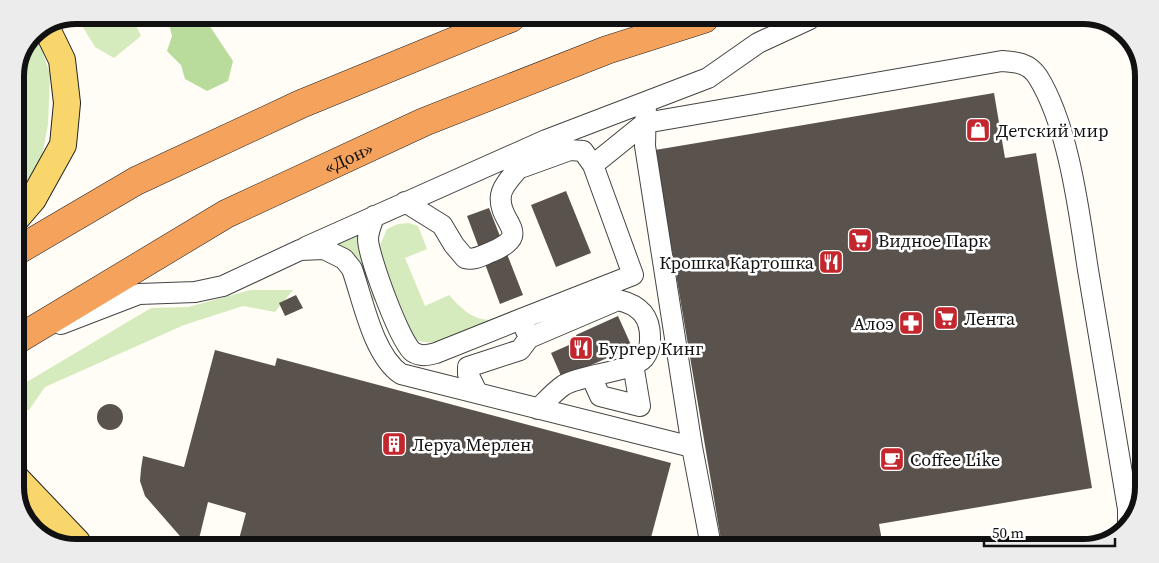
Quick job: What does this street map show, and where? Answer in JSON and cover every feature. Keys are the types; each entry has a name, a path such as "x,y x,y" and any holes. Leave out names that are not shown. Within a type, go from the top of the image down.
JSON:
{"highway":[{"path":"24,247 136,181 301,104 496,24"},
{"name":"«Дон»","path":"24,336 226,214 424,122 607,50 688,24"}],"main road":[{"path":"24,210 33,199 62,146 67,103 62,60 48,32"},
{"path":"24,486 74,539"}],"lane":[{"path":"593,165 646,113 708,78 758,42 799,24"},
{"path":"24,338 140,294 186,293 223,286 374,216 546,140 646,113 1002,61 1016,62 1028,66 1038,76 1049,101 1074,183 1128,514"},
{"path":"646,113 645,146 663,272 692,447 710,539"},
{"path":"405,202 442,224 460,254 470,259 475,259 508,245 511,242 511,230 501,197 502,193 518,169 546,140"},
{"path":"518,169 570,150 583,151 593,165 633,275"},
{"path":"374,216 368,237 369,250 405,343 412,352 423,356 633,275 663,272"},
{"path":"300,250 324,249 344,259 352,269 372,329 384,357 392,368 401,374 692,447"},
{"path":"477,392 468,374 468,367 520,350 529,338 618,300 630,302 642,312 650,325 650,346 644,358 633,364 564,385 538,409"},
{"path":"521,319 529,338"},
{"path":"372,329 395,321"},
{"path":"591,376 600,396 640,406 633,364"}],"green space":[{"path":"81,24 135,24 141,36 114,58 95,47"},
{"path":"169,24 208,24 233,61 228,81 207,91 185,79 181,65 167,51 172,36"},
{"path":"38,40 50,74 48,125 42,156 24,185 24,72 29,53"},
{"path":"409,223 418,226 427,249 405,258 425,306 449,295 473,316 491,320 461,334 439,341 428,342 410,335 377,252 387,229 398,224"},
{"path":"360,229 381,298 372,301 366,273 348,253 331,243"},
{"path":"251,290 293,290 275,312 243,306 184,325 45,387 29,410 24,410 24,384 151,308 188,307"}],"building":[{"name":"Видное Парк","path":"994,93 1005,158 1036,153 1092,488 879,524 882,539 721,539 655,150"},
{"path":"566,191 591,253 556,267 531,205"},
{"path":"489,208 523,295 500,304 467,216"},
{"path":"296,295 303,308 285,316 279,303"},
{"path":"618,316 632,347 562,378 551,353 578,341 576,335"},
{"name":"Леруа Мерлен","path":"215,350 275,366 277,358 671,463 651,539 239,539 246,513 208,502 199,539 183,539 145,496 140,481 143,456 184,467"},
{"path":"110,404 119,408 123,417 119,426 110,430 101,426 97,417 101,408"}],"place":[{"name":"Детский мир","path":"978,130"},
{"name":"Видное Парк","path":"860,240"},
{"name":"Крошка Картошка","path":"831,262"},
{"name":"Лента","path":"946,318"},
{"name":"Алоэ","path":"911,323"},
{"name":"Бургер Кинг","path":"581,348"},
{"name":"Леруа Мерлен","path":"394,444"},
{"name":"Coffee Like","path":"892,459"}]}
